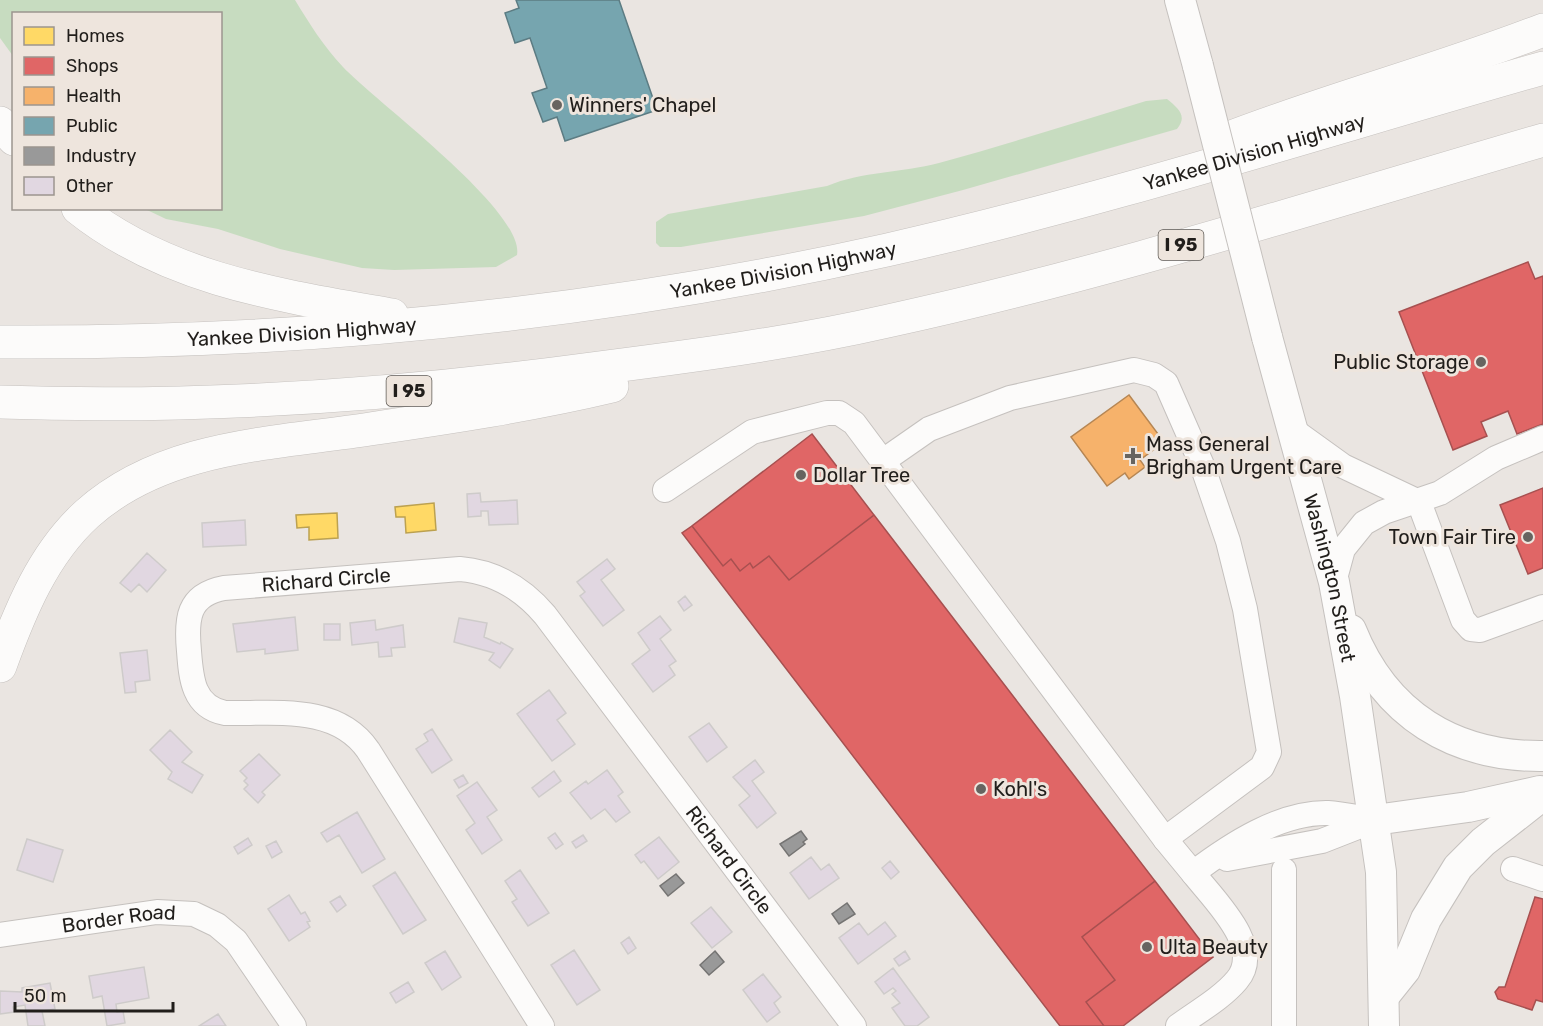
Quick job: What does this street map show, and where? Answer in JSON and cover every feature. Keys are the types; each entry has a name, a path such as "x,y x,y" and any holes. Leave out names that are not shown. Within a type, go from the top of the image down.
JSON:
{"highway":[{"path":"1037,212 1277,119 1452,63 1543,30"},
{"name":"Yankee Division Highway","path":"0,342 216,339 435,323 587,305 740,280 889,249 1037,212 1543,68"},
{"path":"0,123 12,137"},
{"name":"I 95","path":"0,402 185,404 354,396 520,379 814,337 965,303 1115,264 1543,140"},
{"path":"81,210 126,241 220,281 285,296 435,323"},
{"path":"0,666 33,586 61,542 87,514 132,480 172,463 200,455 477,413 585,392 814,337"}],"main road":[{"name":"Washington Street","path":"1180,0 1267,337 1334,582 1375,820 1383,901 1384,1026"},
{"path":"1334,582 1359,649 1393,696 1411,713 1437,734 1456,743 1496,754 1543,756"},
{"path":"1375,820 1468,807 1543,790"},
{"path":"1384,995 1405,970 1426,919 1448,879 1483,842 1543,795"}],"street":[{"path":"883,462 934,427 1019,396 1134,370 1148,372 1166,383 1200,459 1228,541 1245,609 1269,752 1262,767 1165,839"},
{"path":"665,490 743,436 827,413 839,413 849,418 1165,839 1200,868 1242,938 1246,961 1236,982 1178,1026"},
{"path":"1293,430 1343,466 1419,502 1466,626 1480,630 1543,607"},
{"path":"1334,582 1340,557 1358,529 1375,516 1440,493 1496,458 1543,438"},
{"name":"Richard Circle","path":"542,1026 368,750 356,736 336,722 318,716 225,713 211,708 200,698 191,681 187,626 190,611 200,598 224,588 445,570 483,573 524,593 545,615 854,1026"},
{"path":"1200,868 1244,841 1292,819 1330,813 1375,820"},
{"path":"1513,869 1543,879"},
{"path":"1284,870 1284,1026"},
{"name":"Border Road","path":"0,935 157,912 194,915 217,925 236,940 294,1026"}],"green space":[{"path":"0,0 295,0 323,43 343,67 474,185 498,212 513,236 517,255 496,267 394,270 362,268 280,249 218,229 166,219 147,210 222,210 222,12 12,12 12,55 0,38"},
{"path":"1167,99 1182,116 1177,129 963,190 864,216 681,247 660,247 656,243 656,222 668,214 827,186 854,177 939,163 1146,101"}],"building: Homes":[{"path":"434,503 436,530 406,533 405,517 396,517 395,507"},
{"path":"337,513 338,538 309,540 309,527 297,528 296,515"}],"building: Shops":[{"name":"Public Storage","path":"1528,262 1535,279 1543,276 1543,424 1517,434 1508,411 1481,422 1487,436 1453,450 1399,312"},
{"name":"Dollar Tree","path":"812,434 874,515 789,580 769,556 753,568 750,563 740,571 731,559 723,566 692,526"},
{"name":"Town Fair Tire","path":"1543,488 1543,568 1528,574 1500,505"},
{"name":"Kohl's","path":"874,515 1155,881 1082,937 1115,980 1086,1002 1104,1026 1060,1026 682,533 692,526 723,566 731,559 740,571 750,563 753,568 769,556 789,580"},
{"name":"Ulta Beauty","path":"1155,881 1213,957 1123,1026 1104,1026 1086,1002 1115,980 1082,937"},
{"path":"1535,897 1543,899 1543,1002 1536,1000 1532,1010 1498,999 1495,992 1499,987 1505,987"}],"building: Health":[{"path":"1129,395 1164,442 1140,460 1145,467 1129,479 1125,473 1107,486 1071,437"}],"building: Public":[{"path":"516,0 619,0 657,110 565,141 557,117 543,122 532,93 547,88 530,38 515,43 505,13 519,8"}],"building: Industry":[{"path":"801,831 807,839 803,842 805,844 789,856 780,844"},
{"path":"676,874 684,883 668,896 660,886"},
{"path":"847,903 855,914 839,924 832,914"},
{"path":"715,951 724,962 709,975 700,965"}],"building: Other":[{"path":"480,493 481,502 517,500 518,524 489,525 488,511 481,511 481,516 468,517 467,494"},
{"path":"245,520 246,545 203,547 202,523"},
{"path":"147,553 166,570 147,592 139,584 131,592 120,583"},
{"path":"607,559 615,569 601,580 624,610 603,626 580,596 585,592 577,582"},
{"path":"685,596 692,605 684,611 678,602"},
{"path":"660,616 671,630 660,639 676,661 669,666 675,675 653,692 632,664 650,650 638,633"},
{"path":"295,617 298,650 265,654 265,649 237,652 233,624"},
{"path":"459,618 487,623 484,637 500,644 501,642 513,649 500,668 489,660 494,653 454,642"},
{"path":"375,620 376,630 403,625 405,647 391,648 392,656 379,657 378,642 352,645 350,623"},
{"path":"324,624 340,624 340,640 324,640"},
{"path":"147,650 150,680 135,682 136,692 125,693 120,653"},
{"path":"549,690 566,713 557,720 575,744 552,761 517,714"},
{"path":"709,723 727,747 707,762 689,737"},
{"path":"432,729 452,760 432,773 416,749 428,741 424,734"},
{"path":"170,730 192,752 182,762 203,775 192,793 168,779 172,772 150,750"},
{"path":"259,754 280,775 262,792 265,795 258,803 244,789 248,785 244,781 247,778 240,771"},
{"path":"755,760 764,772 752,781 776,813 757,828 739,805 750,796 733,777"},
{"path":"607,770 623,792 618,796 630,812 616,822 605,809 591,819 570,793 586,781 588,784"},
{"path":"554,771 561,781 539,797 532,788"},
{"path":"463,775 468,783 459,788 454,780"},
{"path":"477,782 497,810 487,817 502,840 482,854 466,830 475,823 457,796"},
{"path":"357,812 385,859 362,873 339,835 327,842 321,833"},
{"path":"555,833 563,844 556,849 548,838"},
{"path":"583,835 587,841 576,848 572,842"},
{"path":"659,837 679,862 658,879 644,861 641,863 635,855"},
{"path":"248,838 252,845 238,854 234,847"},
{"path":"27,839 63,850 53,882 17,870"},
{"path":"276,841 282,852 272,858 266,846"},
{"path":"811,857 821,870 829,864 839,878 809,899 790,873"},
{"path":"890,861 899,872 891,879 882,868"},
{"path":"520,870 549,913 528,926 512,902 517,899 505,881"},
{"path":"395,872 426,920 403,934 373,886"},
{"path":"289,895 301,914 305,912 310,921 307,922 310,927 289,941 268,909"},
{"path":"340,896 346,905 337,912 330,902"},
{"path":"711,907 732,932 712,948 691,923"},
{"path":"885,922 896,936 858,964 839,938 859,923 868,935"},
{"path":"629,937 636,948 628,954 621,943"},
{"path":"574,950 600,990 577,1005 551,965"},
{"path":"445,951 461,977 442,990 425,963"},
{"path":"905,951 910,959 899,966 894,959"},
{"path":"144,967 149,998 116,1004 117,1012 123,1011 125,1023 107,1026 102,996 93,998 89,976"},
{"path":"893,968 929,1017 917,1026 905,1026 892,1008 900,1003 892,994 896,991 893,988 884,994 875,982"},
{"path":"763,974 781,997 774,1003 780,1012 767,1022 743,990"},
{"path":"408,982 414,992 396,1003 390,993"},
{"path":"50,983 55,1009 42,1011 45,1026 28,1026 25,1005 13,1007 14,1012 0,1014 0,991 22,992 22,988"},
{"path":"218,1014 226,1026 199,1026"}],"place":[{"name":"Winners' Chapel","path":"557,105"},
{"name":"Public Storage","path":"1481,362"},
{"name":"Mass General Brigham Urgent Care","path":"1133,456"},
{"name":"Dollar Tree","path":"801,475"},
{"name":"Town Fair Tire","path":"1528,537"},
{"name":"Kohl's","path":"981,789"},
{"name":"Ulta Beauty","path":"1147,947"}]}
